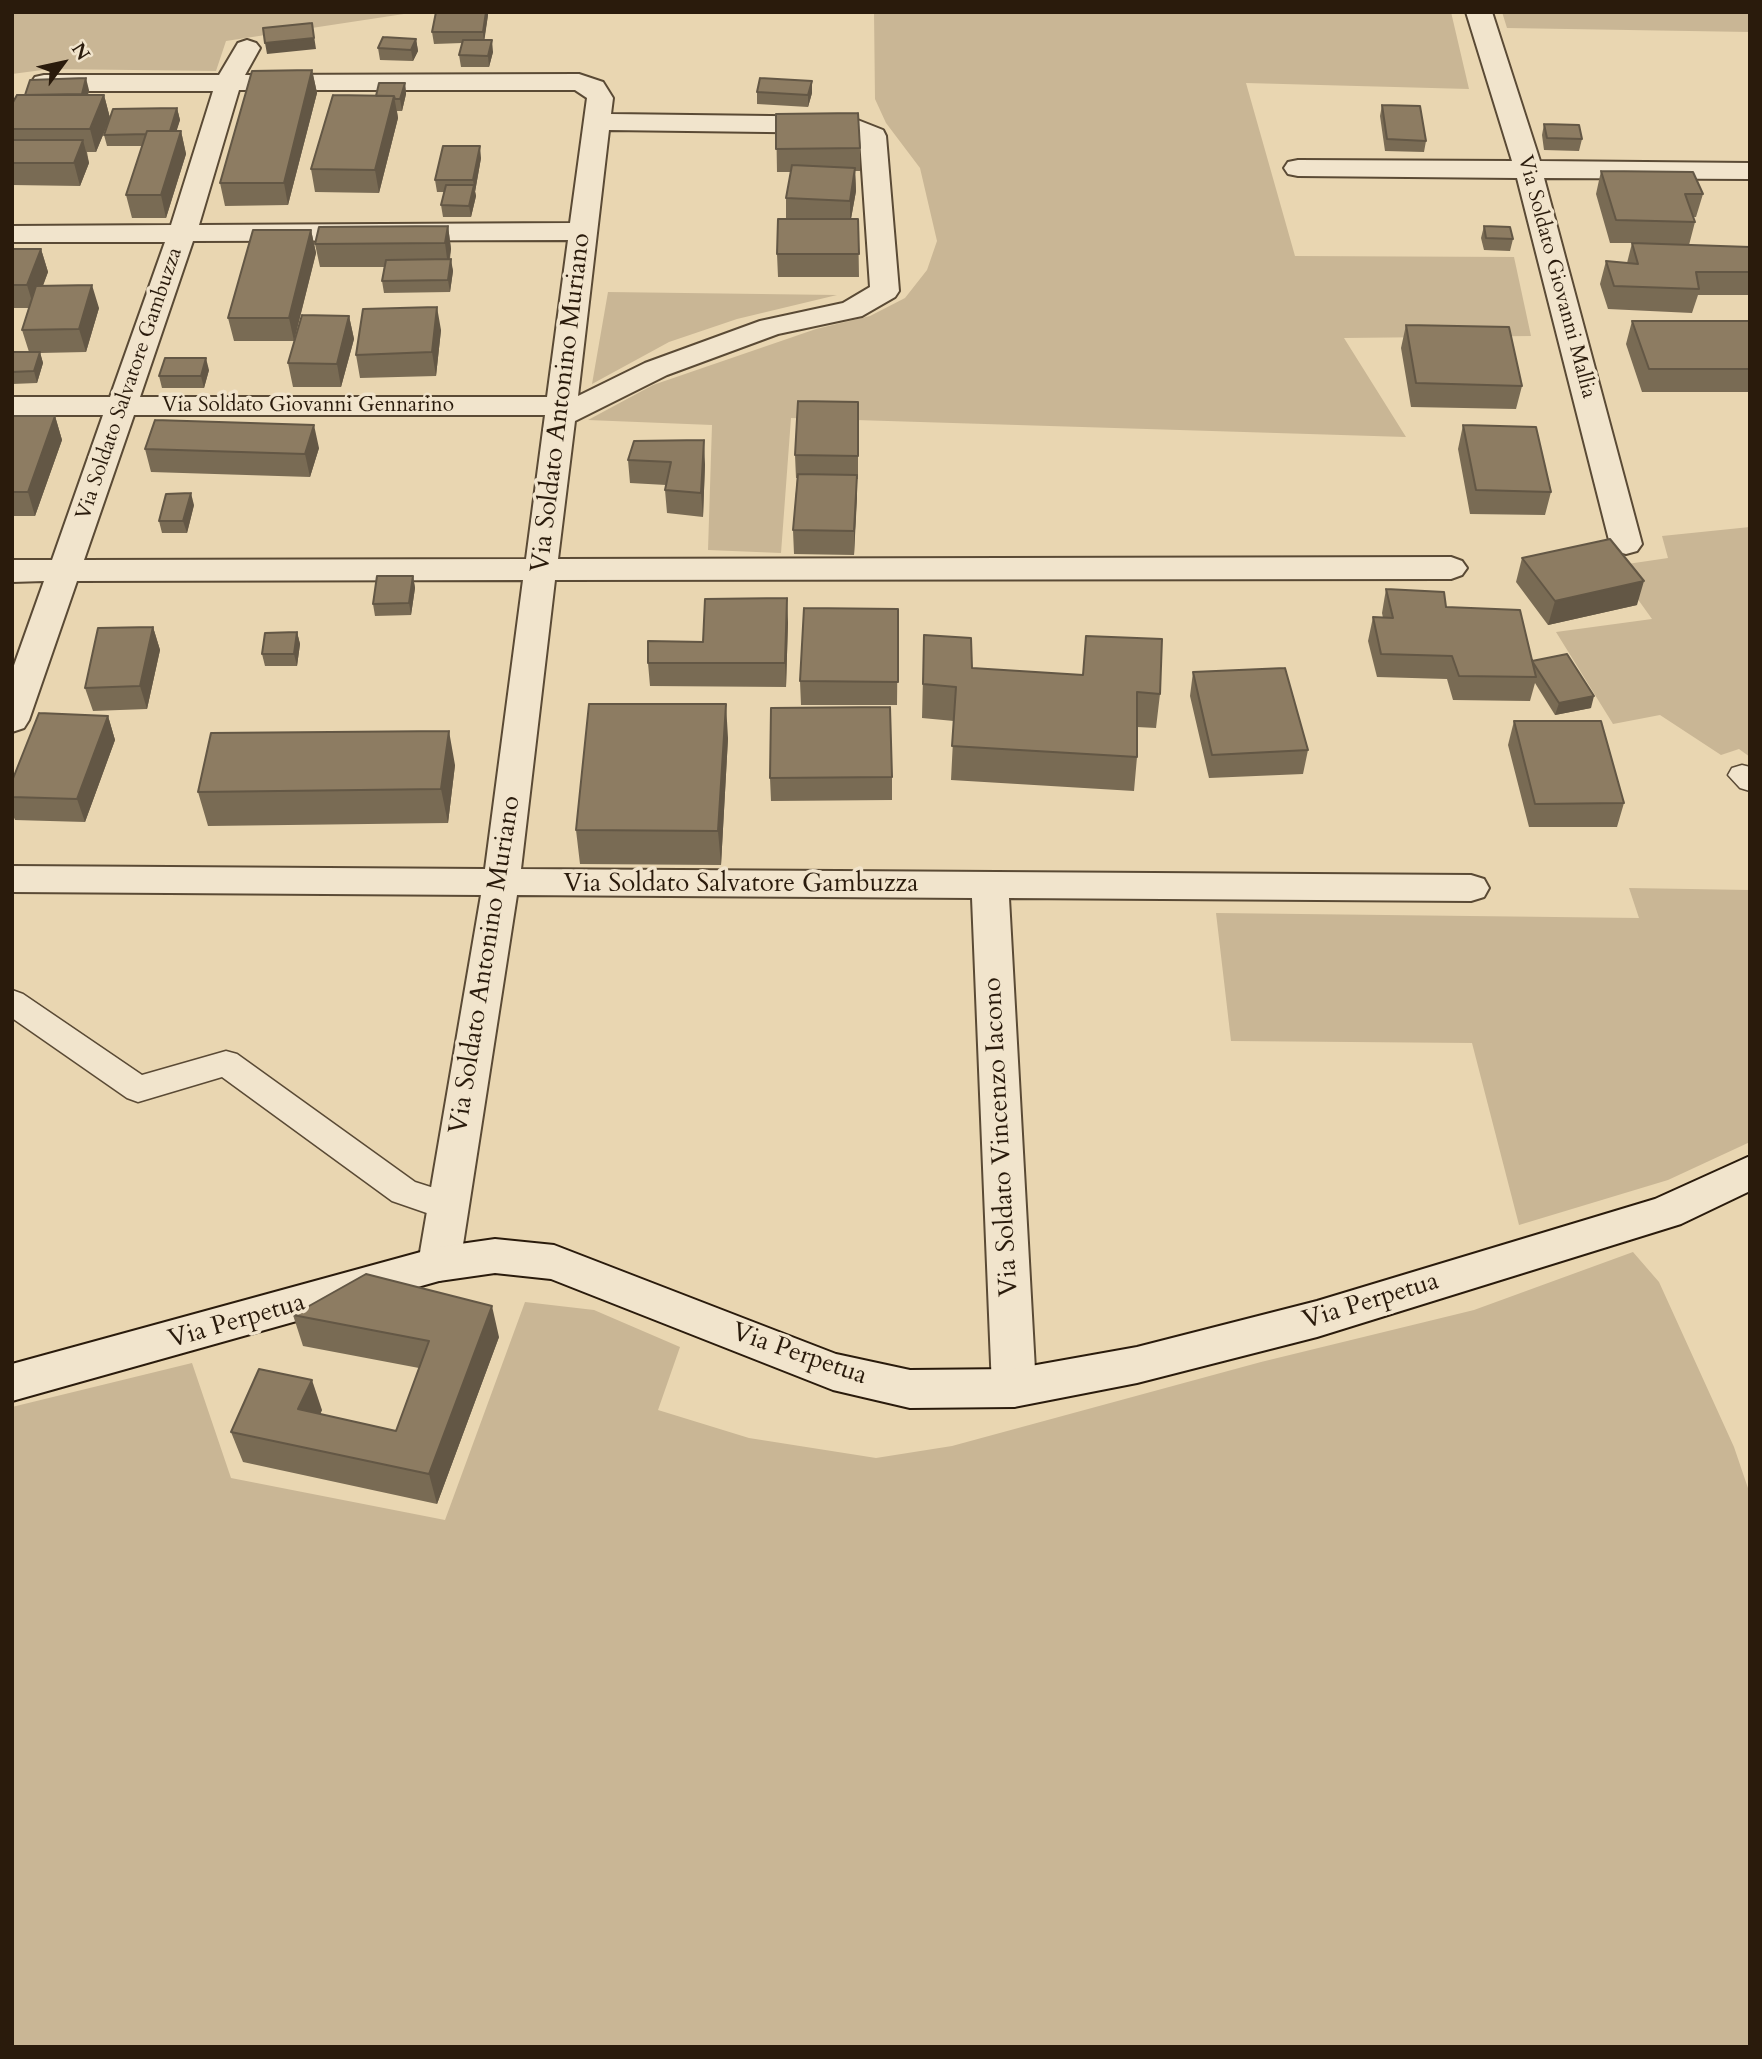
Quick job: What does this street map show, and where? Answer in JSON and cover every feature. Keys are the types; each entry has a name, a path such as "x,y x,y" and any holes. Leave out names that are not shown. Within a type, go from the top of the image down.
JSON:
{"street":[{"name":"Via Soldato Giovanni Mallia","path":"1479,12 1528,168 1626,544"},
{"name":"Via Soldato Salvatore Gambuzza","path":"12,720 182,233 229,81 247,48"},
{"name":"Via Soldato Antonino Muriano","path":"44,83 579,82 594,88 600,98 501,883 439,1264"},
{"path":"561,411 656,369 770,327 852,310 886,291 873,136 850,125 599,122"},
{"path":"1297,168 1750,171"},
{"path":"12,234 583,231"},
{"name":"Via Soldato Giovanni Gennarino","path":"12,405 561,411"},
{"path":"12,571 1451,568"},
{"name":"Via Soldato Salvatore Gambuzza","path":"12,879 1471,888"},
{"name":"Via Soldato Vincenzo Iacono","path":"990,886 1014,1388"},
{"name":"Via Perpetua","path":"12,1383 439,1264 495,1256 554,1262 833,1371 910,1389 1014,1388 1137,1365 1317,1319 1667,1212 1750,1172"}],"lane":[{"path":"12,1002 138,1089 226,1063 404,1192 447,1206"}],"shaded area":[{"path":"12,12 417,12 226,41 216,71 50,69 12,74"},
{"path":"874,12 1451,12 1469,89 1246,83 1295,256 1514,257 1531,336 1344,338 1406,437 791,418 781,553 708,550 712,425 588,420 653,385 816,329 870,316 905,298 927,270 937,241 920,168 886,123 875,99"},
{"path":"1502,12 1750,12 1750,32 1507,28"},
{"path":"608,292 837,295 737,319 669,342 592,384"},
{"path":"1750,527 1750,757 1739,749 1721,755 1660,715 1613,724 1556,632 1652,619 1614,566 1668,558 1662,536"},
{"path":"1629,888 1750,890 1750,1142 1668,1180 1519,1225 1472,1043 1231,1041 1216,913 1639,918"},
{"path":"1633,1252 1659,1282 1734,1447 1750,1494 1750,2047 12,2047 12,1407 192,1363 231,1478 445,1520 525,1302 594,1310 680,1347 658,1410 749,1438 876,1458 952,1446 1261,1362 1474,1310"}],"building":[{"path":"436,12 486,12 483,32 432,32"},
{"path":"312,23 314,38 265,43 263,28"},
{"path":"383,37 416,39 411,50 378,48"},
{"path":"463,40 492,40 488,56 459,55"},
{"path":"312,70 284,183 220,183 252,71"},
{"path":"86,78 82,94 25,95 30,80"},
{"path":"760,78 812,81 808,95 757,92"},
{"path":"379,83 405,83 400,99 395,99 394,96 376,96"},
{"path":"17,95 104,95 90,129 12,129 12,104"},
{"path":"333,95 394,96 375,170 311,169"},
{"path":"1382,105 1420,106 1426,141 1387,139"},
{"path":"177,108 170,131 104,135 113,109"},
{"path":"858,113 860,148 776,149 776,114"},
{"path":"1544,124 1579,125 1582,139 1547,138"},
{"path":"147,131 181,131 161,195 126,195"},
{"path":"12,140 83,140 74,163 12,163"},
{"path":"443,146 480,146 473,180 435,180"},
{"path":"792,165 855,168 850,201 786,198"},
{"path":"1601,171 1693,172 1703,194 1685,194 1695,222 1616,220"},
{"path":"446,185 474,185 469,206 441,205"},
{"path":"778,219 858,219 859,254 777,254"},
{"path":"448,226 445,243 315,244 319,227"},
{"path":"1484,226 1510,227 1513,239 1486,238"},
{"path":"253,230 311,230 289,318 228,318"},
{"path":"1632,243 1750,247 1750,272 1696,272 1699,289 1614,286 1606,261 1638,264"},
{"path":"12,249 41,249 27,285 12,285"},
{"path":"451,259 448,280 382,281 386,260"},
{"path":"92,285 79,329 22,330 36,286"},
{"path":"437,307 432,352 356,355 363,309"},
{"path":"302,315 349,316 337,364 288,363"},
{"path":"1632,321 1750,321 1750,369 1649,369"},
{"path":"1406,325 1509,327 1522,386 1416,383"},
{"path":"12,352 40,352 34,371 12,372"},
{"path":"165,358 206,358 201,376 159,376"},
{"path":"798,401 858,402 858,456 795,455"},
{"path":"12,416 55,416 28,492 12,492"},
{"path":"155,420 314,425 305,454 145,449"},
{"path":"1463,425 1536,427 1551,492 1476,490"},
{"path":"704,440 701,493 665,490 671,462 628,460 634,441"},
{"path":"798,474 857,475 854,531 793,530"},
{"path":"191,493 183,521 159,521 166,494"},
{"path":"1610,539 1644,581 1555,601 1522,558"},
{"path":"377,576 413,576 409,603 373,604"},
{"path":"1386,589 1444,592 1446,607 1520,610 1536,677 1459,676 1452,656 1381,654 1373,617 1393,618"},
{"path":"787,598 785,663 648,663 648,641 703,642 705,599"},
{"path":"804,608 898,609 898,682 800,681"},
{"path":"153,627 140,686 85,688 98,628"},
{"path":"297,632 294,654 262,654 265,633"},
{"path":"924,635 971,638 972,668 1083,675 1086,636 1162,639 1160,694 1137,692 1137,757 952,746 956,687 923,684"},
{"path":"1567,654 1594,696 1559,703 1532,661"},
{"path":"1285,668 1308,750 1212,755 1193,672"},
{"path":"589,704 726,704 718,831 576,830"},
{"path":"890,707 892,777 770,778 771,708"},
{"path":"39,713 108,716 77,799 12,797 12,781"},
{"path":"1514,721 1601,721 1624,803 1535,804"},
{"path":"449,731 441,789 198,792 211,733"},
{"path":"366,1274 492,1306 429,1474 231,1432 259,1369 312,1380 298,1409 396,1431 429,1341 293,1315"}]}
